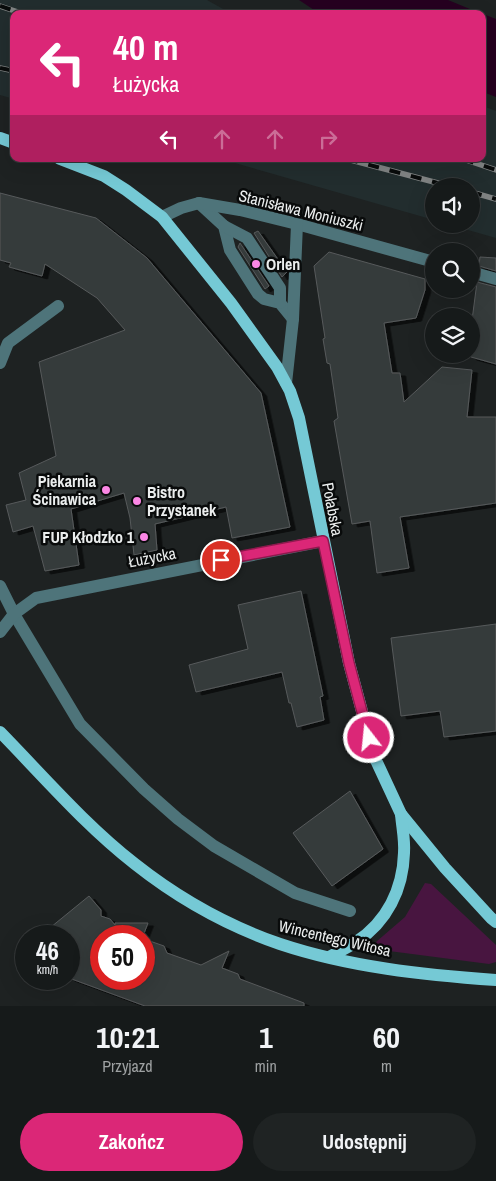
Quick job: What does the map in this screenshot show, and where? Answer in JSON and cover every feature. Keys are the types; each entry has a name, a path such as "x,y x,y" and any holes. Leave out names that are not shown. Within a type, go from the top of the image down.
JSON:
{"main road":[{"name":"Połabska","path":"68,162 104,176 162,217 231,303 277,366 290,391 299,418 349,663 374,756 401,814 445,868 496,922"},
{"name":"Wincentego Witosa","path":"0,732 92,826 134,864 201,908 255,934 281,944 329,957 400,970 496,980"},
{"path":"329,957 357,941 381,920 394,900 401,884 404,853 401,814"}],"street":[{"name":"Stanisława Moniuszki","path":"162,217 181,208 200,204 240,210 425,260"},
{"path":"200,204 224,226 247,238 280,288 280,303 292,319"},
{"path":"286,383 292,319 297,224"},
{"path":"224,226 230,250 258,294 264,300 280,303"},
{"path":"480,275 496,279"},
{"path":"0,363 8,343 58,306"},
{"name":"Łużycka","path":"0,632 14,614 36,598 323,541"},
{"path":"0,586 14,614 80,724 144,789 178,819 214,846 295,893 350,912"}],"shaded area":[{"path":"0,0 207,0 225,10 10,10 10,98 0,95"},
{"path":"299,0 448,0 472,10 314,10"},
{"path":"486,15 496,19 496,97 486,93"},
{"path":"486,107 496,111 496,238 478,233 480,178 425,178 425,217 231,162 486,162"},
{"path":"425,883 431,884 496,945 496,962 489,964 389,951 376,946 376,942 405,917"}],"building":[{"path":"0,193 96,218 147,258 261,393 290,527 232,538 226,507 155,524 157,550 134,555 130,518 124,493 71,509 79,565 45,571 33,526 13,532 6,505 26,500 19,473 56,456 39,362 125,330 97,298 45,264 42,276 9,267 11,263 0,260"},
{"path":"258,231 287,272 282,277 254,233"},
{"path":"240,243 269,286 265,289 238,247"},
{"path":"329,252 425,279 425,290 416,318 384,323 392,373 400,373 404,402 442,367 472,370 467,417 496,417 496,503 400,517 409,568 377,573 370,521 352,524 334,421 338,418 330,364 327,363 323,339 325,338 314,266"},
{"path":"480,257 496,258 496,271 480,266"},
{"path":"480,283 496,287 496,364 480,360 480,308 474,308 475,298 480,298"},
{"path":"301,591 323,696 320,697 324,720 297,727 282,672 196,692 189,665 248,649 238,605"},
{"path":"496,624 496,731 444,737 440,711 401,716 391,638"},
{"path":"350,791 383,849 332,886 293,833"},
{"path":"89,896 101,910 101,916 110,919 115,925 90,925 90,986 80,982 80,925 53,925"},
{"path":"115,923 148,923 147,925 115,925"},
{"path":"155,943 164,946 167,953 201,965 229,951 222,968 238,974 240,979 304,1003 304,1006 145,1006 102,990 155,990"}],"railway":[{"path":"0,6 12,10"},
{"path":"0,68 10,70"},
{"path":"358,162 425,180"},
{"path":"472,162 496,170"},
{"path":"480,195 496,199"}],"place":[{"name":"Orlen","path":"256,264"},
{"name":"Piekarnia Ścinawica","path":"106,490"},
{"name":"Bistro Przystanek","path":"137,501"},
{"name":"FUP Kłodzko 1","path":"144,537"}],"route":[{"path":"221,560 323,541 349,663 369,738"}]}
